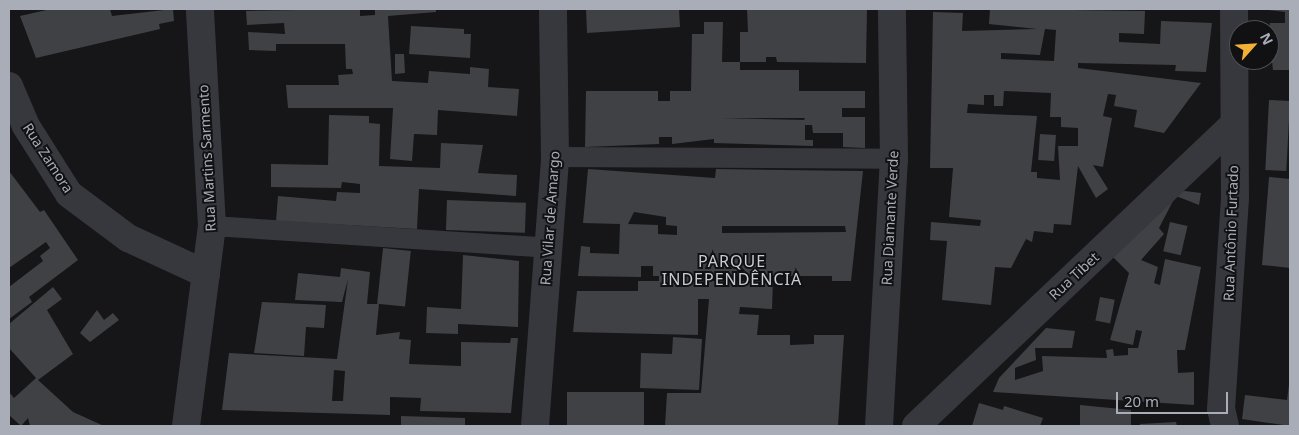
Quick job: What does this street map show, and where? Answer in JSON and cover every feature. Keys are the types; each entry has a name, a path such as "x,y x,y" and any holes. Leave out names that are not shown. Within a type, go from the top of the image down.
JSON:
{"street":[{"name":"Rua Martins Sarmento","path":"186,426 212,226 200,9"},
{"name":"Rua Vilar de Amargo","path":"535,426 555,157 553,9"},
{"name":"Rua Diamante Verde","path":"880,426 894,159 892,9"},
{"name":"Rua Antônio Furtado","path":"1225,426 1221,409 1236,198 1233,125 1234,9"},
{"name":"Rua Zamora","path":"9,86 26,126 69,194 128,238 206,274"},
{"name":"Rua Tibet","path":"916,426 1233,125"}],"lane":[{"path":"555,157 894,159"},
{"path":"212,226 549,248"}],"building":[{"path":"51,9 110,9 112,16 173,9 174,21 159,24 160,29 36,58 20,16"},
{"path":"360,9 360,16 375,15 375,9 436,9 436,12 388,16 392,81 428,83 429,71 470,74 470,67 489,69 488,87 519,89 517,116 438,110 437,135 414,134 412,161 390,159 393,108 288,108 286,85 339,85 338,75 353,74 352,69 346,69 345,44 276,44 276,51 249,50 248,32 285,34 284,23 247,25 246,11"},
{"path":"586,9 679,9 680,27 587,33"},
{"path":"747,9 867,9 866,63 777,62 776,57 766,57 766,62 740,62 740,32 748,32"},
{"path":"990,9 1145,11 1144,34 1119,33 1119,42 1160,44 1161,21 1212,23 1206,72 1175,71 1176,65 1078,63 1078,68 1201,83 1164,133 1134,127 1137,110 1114,106 1116,95 1108,94 1103,116 1112,118 1103,167 1093,165 1108,189 1096,198 1078,166 1071,225 1054,224 1053,233 1034,231 1032,242 1026,239 1011,268 995,267 991,305 942,300 947,241 930,240 931,222 980,226 981,220 949,217 953,168 930,168 933,12 963,13 962,31 1037,29 989,24","holes":["1045,29 1056,30 1054,61 1001,59 1001,53 1040,55","1004,91 1051,93 1050,117 1061,117 1061,127 1078,128 1078,146 1058,146 1060,180 1037,178 1037,172 1031,172 1037,116 967,113 968,104 984,105 984,95 994,95 994,106 1003,106"]},
{"path":"1261,9 1290,9 1290,70 1279,70 1279,23 1285,23 1285,12"},
{"path":"704,22 723,22 722,62 740,62 740,70 799,70 799,91 865,91 865,108 842,108 842,117 865,117 865,148 843,147 843,133 813,133 812,125 805,125 805,140 813,140 813,146 714,143 714,139 672,144 672,137 659,137 659,144 585,147 586,91 658,91 658,101 670,101 670,91 691,91 692,34 704,34","holes":["722,118 805,118 804,120"]},
{"path":"411,26 464,29 464,34 471,34 470,58 409,54"},
{"path":"395,54 404,54 405,73 395,74"},
{"path":"1269,100 1290,101 1286,171 1265,170"},
{"path":"329,115 369,116 369,123 380,124 379,166 440,168 441,143 483,145 478,173 517,175 516,196 419,189 417,229 276,221 278,196 336,201 337,192 360,193 360,184 342,182 341,188 271,187 271,164 328,165"},
{"path":"1040,134 1056,135 1054,161 1038,160"},
{"path":"588,169 715,178 716,169 863,171 851,281 832,281 832,276 710,276 710,281 773,281 772,309 740,307 739,314 759,315 757,335 790,335 790,345 814,344 814,335 844,335 838,426 665,426 667,393 701,393 709,299 698,299 698,335 573,332 577,291 638,291 638,281 659,281 659,276 653,276 653,266 641,266 641,277 578,276 581,246 590,247 590,253 619,254 620,224 583,223","holes":["634,212 666,217 666,225 677,226 677,235 658,234 658,225 628,224","722,226 845,226 846,232 722,233"]},
{"path":"9,171 40,212 44,210 78,260 29,297 32,302 9,319 9,287 43,261 40,256 50,248 46,242 9,268"},
{"path":"1269,177 1290,179 1290,268 1262,265"},
{"path":"1177,190 1201,193 1199,205 1176,196"},
{"path":"1171,197 1173,201 1159,228 1164,234 1141,260 1158,267 1154,283 1160,285 1165,259 1201,267 1185,350 1177,350 1178,373 1194,372 1194,405 993,392 999,378 1046,328 1075,331 1072,348 1035,348 1036,360 1015,368 1015,380 1043,371 1042,356 1107,358 1106,350 1113,349 1114,356 1128,355 1128,348 1138,348 1142,331 1136,330 1133,345 1110,340 1129,273 1112,256"},
{"path":"447,200 526,203 525,233 446,230"},
{"path":"1170,222 1188,226 1181,255 1163,251"},
{"path":"383,248 411,251 405,307 377,304"},
{"path":"463,255 519,261 518,327 458,324 458,334 426,333 427,307 461,309"},
{"path":"341,268 370,272 367,304 379,304 376,335 400,332 399,339 411,340 409,364 461,366 461,342 510,343 511,338 518,338 511,413 420,411 421,398 390,397 390,415 222,410 229,353 337,359 348,279 342,302 295,300 298,273 340,277","holes":["334,370 345,371 343,401 332,401"]},
{"path":"53,287 62,299 47,310 73,354 38,380 73,412 104,426 30,426 28,418 21,426 9,415 9,392 14,398 36,378 9,348 9,324"},
{"path":"1100,297 1115,300 1110,323 1095,321"},
{"path":"262,302 326,305 324,328 306,327 304,356 254,353"},
{"path":"97,310 104,320 113,313 119,320 90,342 80,333"},
{"path":"673,337 702,339 699,390 640,388 641,353 672,354"},
{"path":"1290,377 1290,426 1242,419 1245,395 1287,400"},
{"path":"567,392 644,392 644,426 567,426"},
{"path":"979,403 1003,410 1004,406 1043,418 1040,426 972,426"},
{"path":"1080,405 1131,410 1131,426 1080,426"},
{"path":"401,416 465,418 465,426 401,426"},
{"path":"1176,422 1177,426 1140,426 1140,424"}],"district":[{"name":"PARQUE INDEPENDÊNCIA","path":"732,270"}]}
